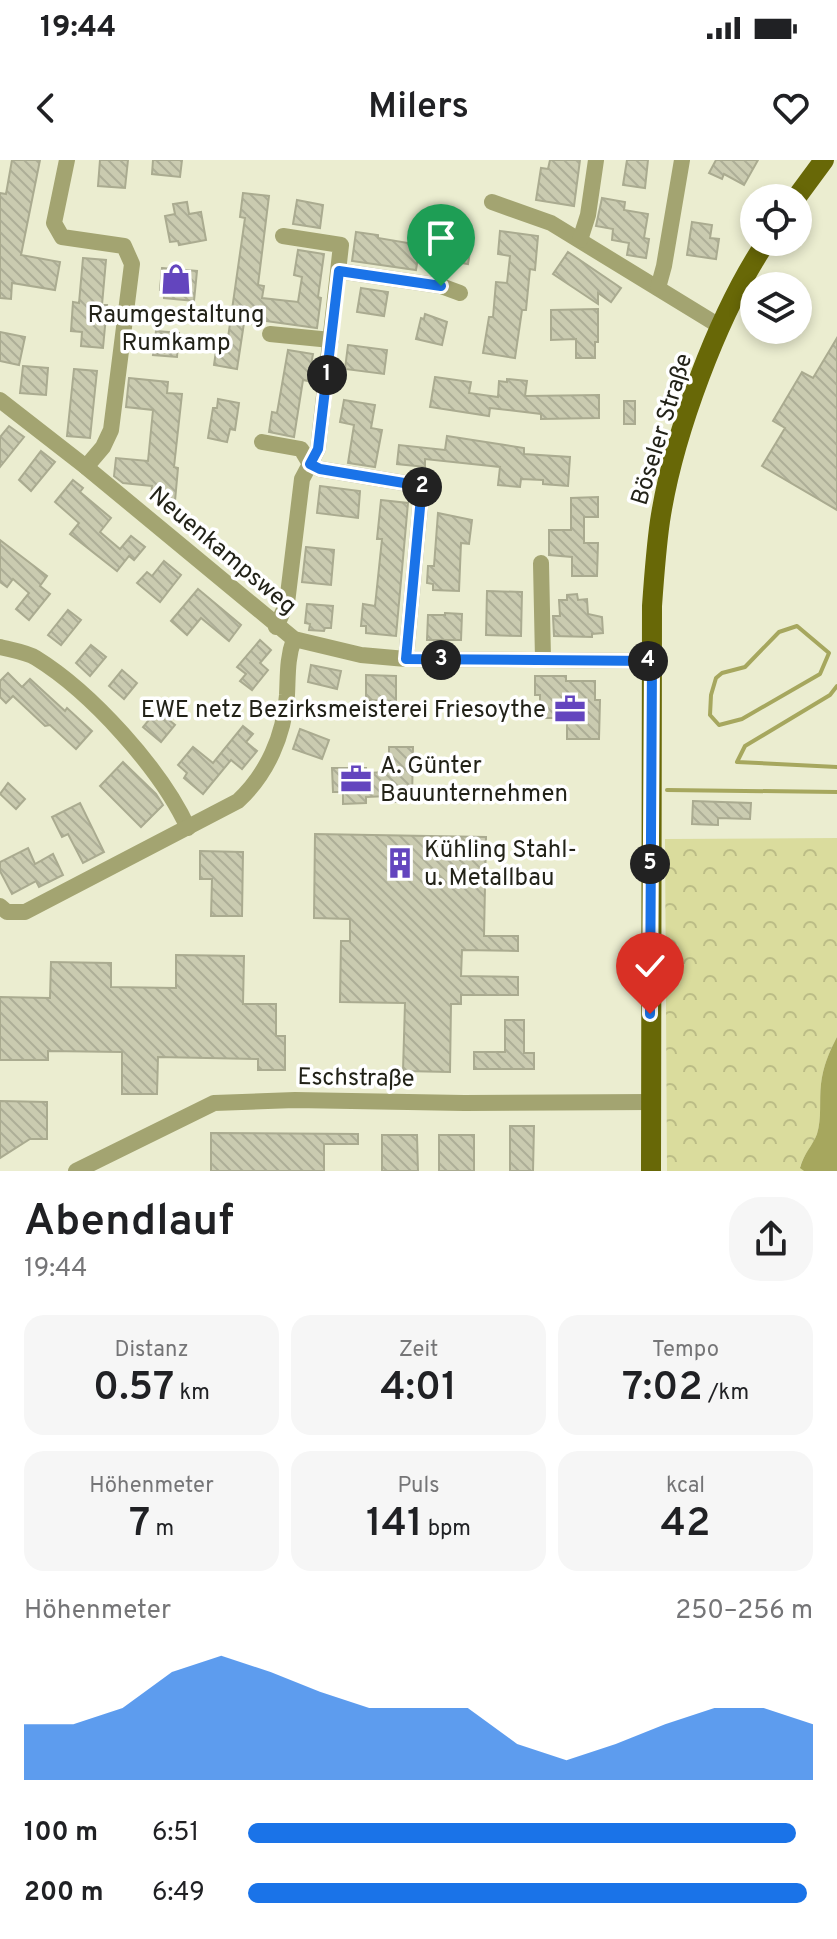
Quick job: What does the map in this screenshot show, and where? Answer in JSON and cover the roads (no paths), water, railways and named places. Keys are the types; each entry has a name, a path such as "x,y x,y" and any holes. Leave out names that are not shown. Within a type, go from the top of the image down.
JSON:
{"main road":[{"path":"805,184 821,161"},
{"name":"Böseler Straße","path":"651,1171 652,606 660,520 671,467 688,412 721,327 759,256"}],"street":[{"path":"67,160 54,223 56,230 62,237 124,246 132,264 111,430 103,447 86,467"},
{"path":"580,240 588,215 596,160"},
{"path":"658,288 682,160"},
{"path":"492,202 537,217 580,240 721,327"},
{"path":"276,627 287,603 302,479 318,449 341,245 283,236"},
{"path":"339,271 441,286 460,293"},
{"path":"270,334 331,340"},
{"name":"Neuenkampsweg","path":"0,400 294,639 361,655 406,659 652,661"},
{"path":"262,442 301,449 310,464 320,469 422,486 406,659"},
{"path":"541,563 543,659"},
{"path":"0,906 7,912 25,912 238,801 254,786 279,738 287,699 288,656 294,639"},
{"path":"0,647 34,657 84,696 144,757 178,807 188,828"},
{"name":"Eschstraße","path":"76,1171 214,1103 295,1100 650,1102"}],"waterway":[{"path":"797,626 829,653 820,674 742,719 719,725 710,715 716,678 722,673 745,667 779,632 797,626"},
{"path":"837,686 830,695 745,746 737,762 837,767"},
{"path":"667,790 837,792"}],"place":[{"name":"Raumgestaltung Rumkamp","path":"176,279"},
{"name":"EWE netz Bezirksmeisterei Friesoythe","path":"570,709"},
{"name":"A. Günter Bauunternehmen","path":"356,779"},
{"name":"Kühling Stahl- u. Metallbau","path":"400,863"}]}
